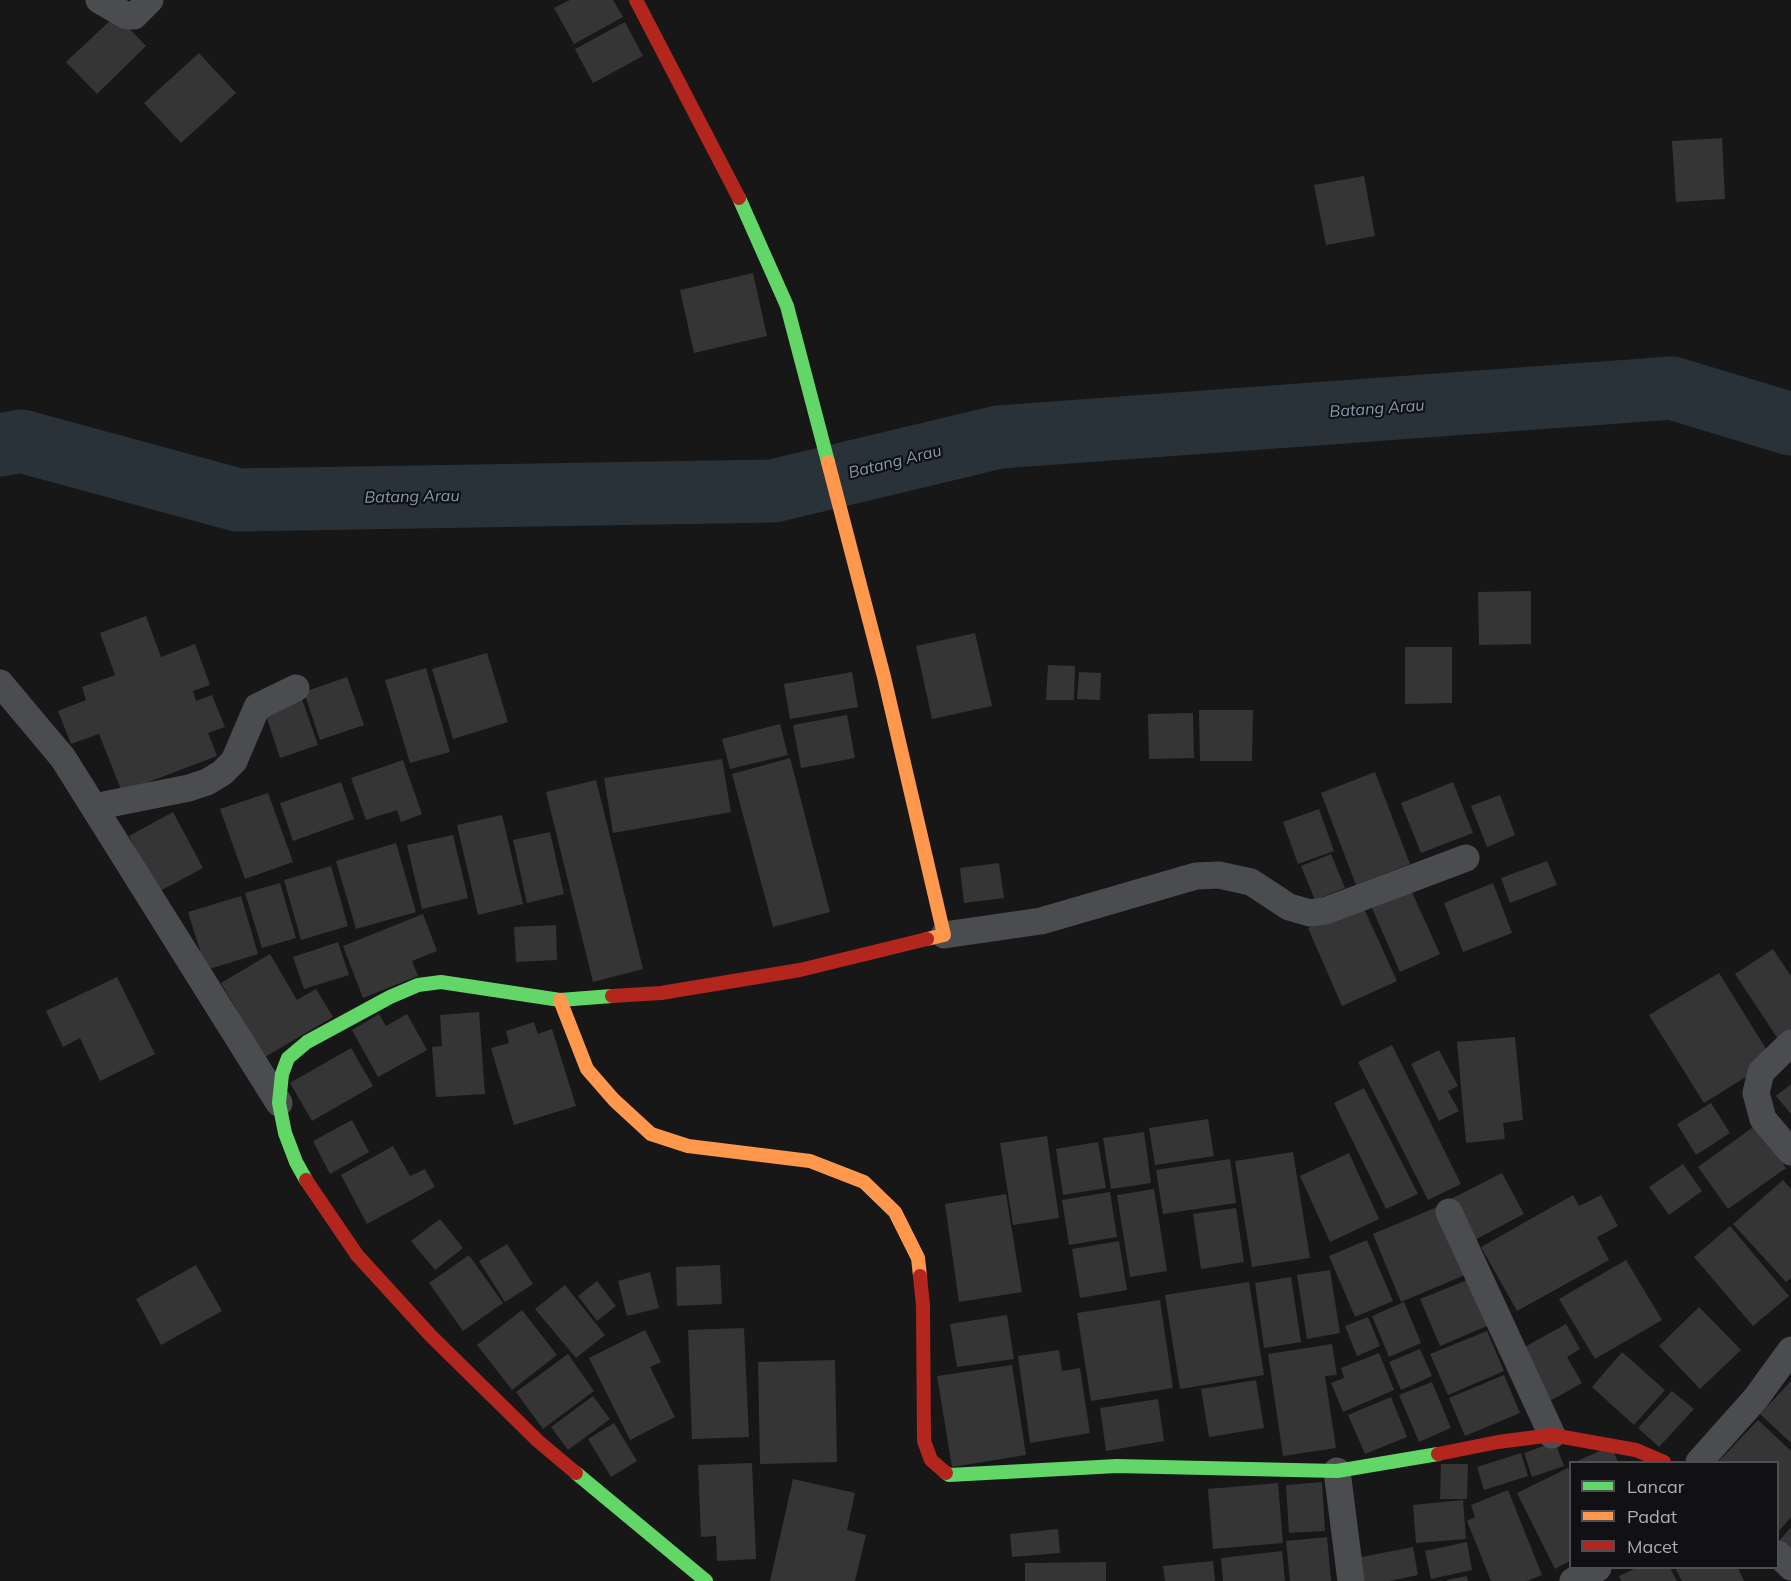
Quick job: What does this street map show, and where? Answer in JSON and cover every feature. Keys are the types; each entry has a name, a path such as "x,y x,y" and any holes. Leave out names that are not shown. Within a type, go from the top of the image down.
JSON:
{"street":[{"path":"99,0 127,16 134,16 150,0"},
{"path":"636,0 731,180 787,306 884,677 944,935"},
{"path":"0,683 63,758 279,1103"},
{"path":"94,807 189,788 207,782 222,773 234,761 257,707 296,688"},
{"path":"706,1581 538,1441 430,1336 357,1255 313,1192 296,1162 285,1132 279,1103 282,1074 288,1058 307,1042 390,997 418,985 441,982 560,1000 661,993 800,970 944,935 1041,921 1196,876 1219,875 1251,882 1289,907 1310,913 1325,911 1466,858"},
{"path":"560,1000 587,1069 614,1100 651,1134 688,1146 810,1161 864,1182 895,1212 918,1258 923,1305 924,1441 931,1460 950,1474 1117,1466 1337,1471 1406,1461 1498,1442 1552,1436 1588,1440 1636,1450 1662,1461"},
{"path":"1791,1043 1761,1072 1756,1093 1763,1119 1791,1152"},
{"path":"1449,1212 1552,1436"},
{"path":"1700,1461 1756,1398 1791,1350"},
{"path":"1337,1471 1351,1581"},
{"path":"1779,1555 1791,1567"},
{"path":"1573,1581 1596,1569"}],"building":[{"path":"570,0 613,0 623,17 574,44 554,8"},
{"path":"116,15 146,46 97,94 66,62"},
{"path":"625,22 643,56 593,83 575,49"},
{"path":"199,53 236,93 181,143 144,103"},
{"path":"1722,138 1725,199 1676,202 1672,141"},
{"path":"1364,176 1375,236 1326,245 1314,185"},
{"path":"753,273 767,336 694,353 680,290"},
{"path":"1531,591 1531,644 1479,645 1478,592"},
{"path":"146,616 161,657 195,644 210,685 193,691 196,701 212,695 225,727 208,733 217,756 122,792 99,734 71,744 58,711 86,700 82,687 115,675 100,633"},
{"path":"975,633 992,706 932,719 916,646"},
{"path":"1405,647 1452,647 1452,703 1405,704"},
{"path":"487,653 508,722 453,739 432,669"},
{"path":"1048,665 1075,666 1074,700 1046,700"},
{"path":"426,668 450,752 410,763 385,680"},
{"path":"852,672 858,707 790,719 784,684"},
{"path":"1079,672 1101,673 1100,700 1077,699"},
{"path":"347,677 364,725 320,740 304,692"},
{"path":"302,699 318,745 280,758 265,712"},
{"path":"1199,710 1253,710 1252,761 1200,761"},
{"path":"1193,713 1194,758 1149,759 1148,714"},
{"path":"847,715 855,758 801,768 793,725"},
{"path":"780,724 788,755 730,769 722,739"},
{"path":"790,758 830,912 773,927 732,774"},
{"path":"722,759 731,812 613,833 604,778"},
{"path":"403,760 422,814 401,822 397,810 366,820 351,778"},
{"path":"1375,772 1410,864 1356,885 1321,793"},
{"path":"596,780 643,969 593,982 546,792"},
{"path":"341,782 354,819 293,841 280,803"},
{"path":"1453,782 1473,833 1421,853 1401,803"},
{"path":"268,793 293,862 245,879 220,809"},
{"path":"1500,795 1515,835 1487,847 1471,806"},
{"path":"1319,809 1334,851 1298,864 1283,822"},
{"path":"173,812 203,868 158,892 129,836"},
{"path":"502,815 523,904 478,915 457,825"},
{"path":"550,832 564,894 527,903 513,840"},
{"path":"453,835 468,898 422,909 407,845"},
{"path":"396,843 416,912 356,929 336,861"},
{"path":"1331,854 1345,888 1315,900 1301,866"},
{"path":"1547,861 1557,885 1510,903 1501,878"},
{"path":"999,863 1004,898 964,903 960,868"},
{"path":"331,866 348,926 301,940 284,880"},
{"path":"280,883 296,938 262,948 245,893"},
{"path":"1493,883 1512,933 1463,952 1444,903"},
{"path":"1410,888 1440,954 1400,972 1371,906"},
{"path":"241,896 258,954 206,970 188,912"},
{"path":"1362,904 1397,981 1342,1006 1308,928"},
{"path":"423,914 437,951 412,961 418,976 363,998 343,946"},
{"path":"556,925 557,960 516,962 514,927"},
{"path":"338,942 349,975 304,989 293,957"},
{"path":"1773,949 1791,976 1791,1030 1778,1039 1735,974"},
{"path":"270,954 297,1000 316,989 333,1017 265,1057 221,983"},
{"path":"1719,973 1773,1060 1704,1103 1649,1015"},
{"path":"117,977 155,1054 100,1081 80,1038 63,1047 46,1011"},
{"path":"479,1012 485,1094 436,1097 432,1047 442,1046 440,1015"},
{"path":"379,1014 386,1026 407,1014 427,1050 378,1077 352,1030"},
{"path":"534,1022 538,1034 552,1029 576,1106 514,1125 491,1048 509,1043 506,1031"},
{"path":"1515,1037 1523,1120 1503,1123 1505,1139 1466,1143 1457,1042"},
{"path":"1392,1045 1461,1184 1428,1200 1358,1062"},
{"path":"351,1048 373,1086 312,1121 290,1083"},
{"path":"1439,1050 1458,1086 1448,1091 1459,1111 1439,1121 1411,1064"},
{"path":"1791,1084 1791,1114 1776,1096"},
{"path":"1364,1088 1418,1194 1386,1209 1334,1103"},
{"path":"1711,1103 1730,1133 1696,1155 1677,1124"},
{"path":"1208,1119 1214,1156 1155,1165 1149,1128"},
{"path":"352,1120 369,1152 330,1174 313,1141"},
{"path":"1756,1125 1786,1168 1728,1209 1698,1167"},
{"path":"1144,1132 1151,1183 1111,1189 1103,1138"},
{"path":"1047,1136 1059,1218 1013,1225 1000,1143"},
{"path":"1098,1142 1106,1188 1063,1195 1056,1149"},
{"path":"393,1146 410,1176 425,1169 435,1187 367,1224 341,1175"},
{"path":"1293,1152 1310,1258 1252,1267 1235,1161"},
{"path":"1349,1153 1379,1219 1330,1242 1300,1176"},
{"path":"1230,1159 1236,1203 1163,1214 1156,1170"},
{"path":"1683,1164 1702,1191 1669,1215 1649,1187"},
{"path":"1502,1173 1524,1214 1469,1243 1447,1201"},
{"path":"1783,1180 1791,1189 1791,1278 1786,1282 1733,1224"},
{"path":"1154,1189 1167,1271 1130,1277 1117,1195"},
{"path":"1110,1192 1117,1237 1069,1245 1062,1200"},
{"path":"1006,1194 1022,1292 959,1302 945,1204"},
{"path":"1573,1195 1579,1206 1601,1195 1618,1226 1597,1237 1609,1260 1517,1311 1481,1247"},
{"path":"1437,1207 1465,1275 1401,1302 1373,1234"},
{"path":"1236,1208 1244,1262 1201,1269 1193,1214"},
{"path":"440,1219 463,1248 435,1270 411,1241"},
{"path":"1730,1226 1789,1296 1753,1326 1694,1257"},
{"path":"1367,1240 1393,1301 1355,1317 1329,1256"},
{"path":"1119,1241 1127,1290 1080,1298 1072,1249"},
{"path":"507,1244 533,1284 505,1302 479,1261"},
{"path":"469,1255 503,1303 463,1331 429,1283"},
{"path":"1626,1260 1662,1320 1595,1359 1559,1299"},
{"path":"196,1265 222,1311 161,1345 136,1299"},
{"path":"720,1265 722,1304 677,1306 676,1267"},
{"path":"1330,1270 1340,1333 1307,1339 1297,1275"},
{"path":"650,1272 659,1308 627,1316 618,1281"},
{"path":"1291,1277 1301,1342 1264,1348 1255,1283"},
{"path":"1470,1279 1489,1325 1440,1346 1420,1299"},
{"path":"597,1281 616,1306 597,1321 578,1296"},
{"path":"1249,1282 1264,1375 1180,1389 1165,1295"},
{"path":"565,1285 605,1335 576,1358 535,1309"},
{"path":"1160,1300 1173,1388 1091,1401 1077,1313"},
{"path":"1404,1302 1421,1343 1389,1357 1372,1316"},
{"path":"1699,1307 1741,1350 1700,1389 1659,1346"},
{"path":"522,1310 557,1355 512,1390 477,1345"},
{"path":"1007,1315 1014,1359 957,1367 950,1324"},
{"path":"1368,1317 1380,1346 1357,1356 1345,1326"},
{"path":"1566,1324 1580,1349 1567,1357 1582,1383 1550,1401 1521,1349"},
{"path":"744,1328 749,1437 692,1439 688,1330"},
{"path":"645,1330 661,1362 650,1367 675,1417 630,1440 589,1358"},
{"path":"1487,1331 1504,1371 1448,1395 1430,1354"},
{"path":"1332,1344 1337,1375 1325,1376 1336,1448 1283,1456 1268,1354"},
{"path":"1420,1349 1432,1376 1401,1390 1389,1362"},
{"path":"1059,1350 1062,1371 1080,1368 1090,1433 1030,1443 1018,1356"},
{"path":"1622,1352 1665,1390 1634,1425 1592,1387"},
{"path":"1379,1353 1394,1390 1343,1412 1331,1383 1344,1378 1341,1368"},
{"path":"568,1354 594,1391 543,1429 516,1392"},
{"path":"835,1360 837,1462 760,1464 758,1362"},
{"path":"1012,1365 1026,1455 952,1467 937,1376"},
{"path":"1504,1375 1520,1413 1465,1436 1449,1398"},
{"path":"1256,1380 1264,1428 1209,1437 1201,1389"},
{"path":"1791,1381 1791,1443 1760,1414"},
{"path":"1432,1382 1451,1428 1419,1442 1399,1395"},
{"path":"1672,1391 1694,1409 1659,1447 1638,1428"},
{"path":"593,1396 610,1419 568,1450 551,1427"},
{"path":"1391,1397 1407,1437 1365,1454 1348,1415"},
{"path":"1158,1399 1164,1441 1106,1451 1100,1408"},
{"path":"1758,1420 1791,1451 1791,1517 1779,1531 1779,1461 1719,1461"},
{"path":"614,1423 637,1461 611,1477 588,1439"},
{"path":"1555,1442 1564,1466 1532,1477 1524,1453"},
{"path":"1611,1446 1618,1461 1577,1461"},
{"path":"1521,1453 1528,1476 1484,1490 1477,1467"},
{"path":"752,1463 756,1559 717,1561 716,1536 701,1537 698,1465"},
{"path":"1441,1464 1468,1464 1467,1499 1440,1499"},
{"path":"1568,1468 1569,1562 1555,1569 1517,1493"},
{"path":"793,1479 855,1493 847,1530 866,1535 855,1581 770,1581"},
{"path":"1322,1482 1325,1531 1289,1533 1286,1485"},
{"path":"1278,1483 1283,1543 1213,1549 1208,1489"},
{"path":"1508,1490 1542,1575 1527,1581 1491,1581 1467,1521 1475,1517 1471,1505"},
{"path":"1463,1500 1466,1539 1416,1543 1413,1505"},
{"path":"1791,1527 1791,1558 1779,1543"},
{"path":"1058,1529 1060,1553 1012,1557 1010,1534"},
{"path":"1327,1537 1331,1581 1290,1581 1286,1541"},
{"path":"1467,1542 1472,1570 1431,1579 1425,1551"},
{"path":"1413,1547 1418,1575 1390,1581 1361,1581 1356,1558"},
{"path":"1282,1551 1285,1581 1223,1581 1221,1558"},
{"path":"1213,1561 1215,1581 1165,1581 1163,1566"},
{"path":"1106,1562 1106,1581 1025,1581 1025,1563"},
{"path":"1634,1569 1671,1569 1677,1581 1621,1581 1619,1576"},
{"path":"1676,1569 1738,1569 1744,1581 1682,1581"},
{"path":"1467,1576 1468,1581 1447,1581 1447,1580"}],"waterway":[{"name":"Batang Arau","path":"0,445 21,441 238,500 773,491 999,437 1672,388 1791,424"}],"traffic: fast":[{"path":"739,198 787,306 828,462"},
{"path":"306,1180 285,1133 279,1103 282,1074 288,1058 307,1042 390,997 418,985 441,982 560,1000 612,996"},
{"path":"946,1473 949,1475 1117,1466 1337,1471 1438,1454"},
{"path":"576,1473 706,1581"}],"traffic: slow":[{"path":"828,462 884,677 944,935 927,939"},
{"path":"560,1000 587,1069 614,1100 651,1134 688,1146 810,1161 864,1182 895,1212 918,1258 920,1276"}],"traffic: jam":[{"path":"636,0 739,198"},
{"path":"612,996 661,993 800,970 927,939"},
{"path":"306,1180 357,1255 431,1336 538,1441 576,1473"},
{"path":"920,1276 923,1305 924,1441 931,1460 946,1473"},
{"path":"1438,1454 1498,1442 1552,1435 1636,1450 1662,1461"}]}
